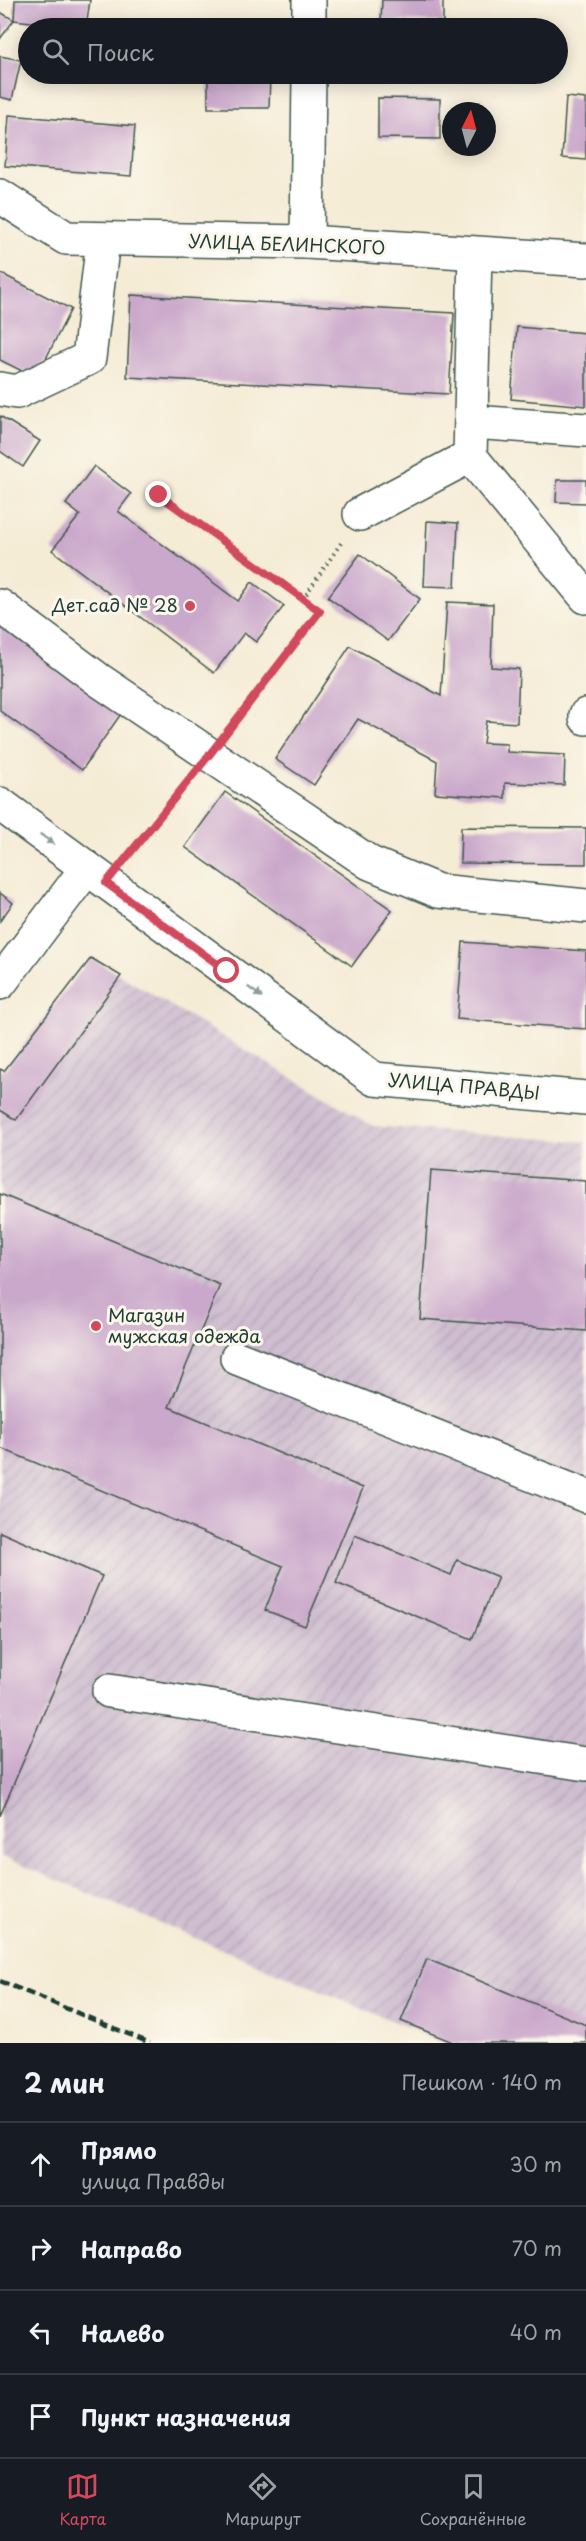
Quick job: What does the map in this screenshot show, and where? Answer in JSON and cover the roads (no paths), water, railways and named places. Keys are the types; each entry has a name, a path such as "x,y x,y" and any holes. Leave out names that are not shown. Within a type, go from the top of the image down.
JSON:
{"street":[{"path":"309,0 309,18"},
{"path":"307,242 309,84"},
{"name":"УЛИЦА БЕЛИНСКОГО","path":"0,196 66,238 307,242 586,260"},
{"path":"0,388 17,392 89,358 103,240"},
{"path":"475,254 470,456 586,597"},
{"path":"471,422 586,430"},
{"path":"360,514 470,456"},
{"path":"0,606 99,680 370,863 438,891 586,906"},
{"name":"УЛИЦА ПРАВДЫ","path":"0,804 375,1079 586,1098"},
{"path":"0,983 97,875"},
{"path":"237,1358 586,1496"},
{"path":"109,1691 586,1764"}],"railway":[{"path":"0,1981 150,2043"}],"place":[{"name":"Дет.сад № 28","path":"190,606"},
{"name":"Магазин мужская одежда","path":"96,1326"}]}
